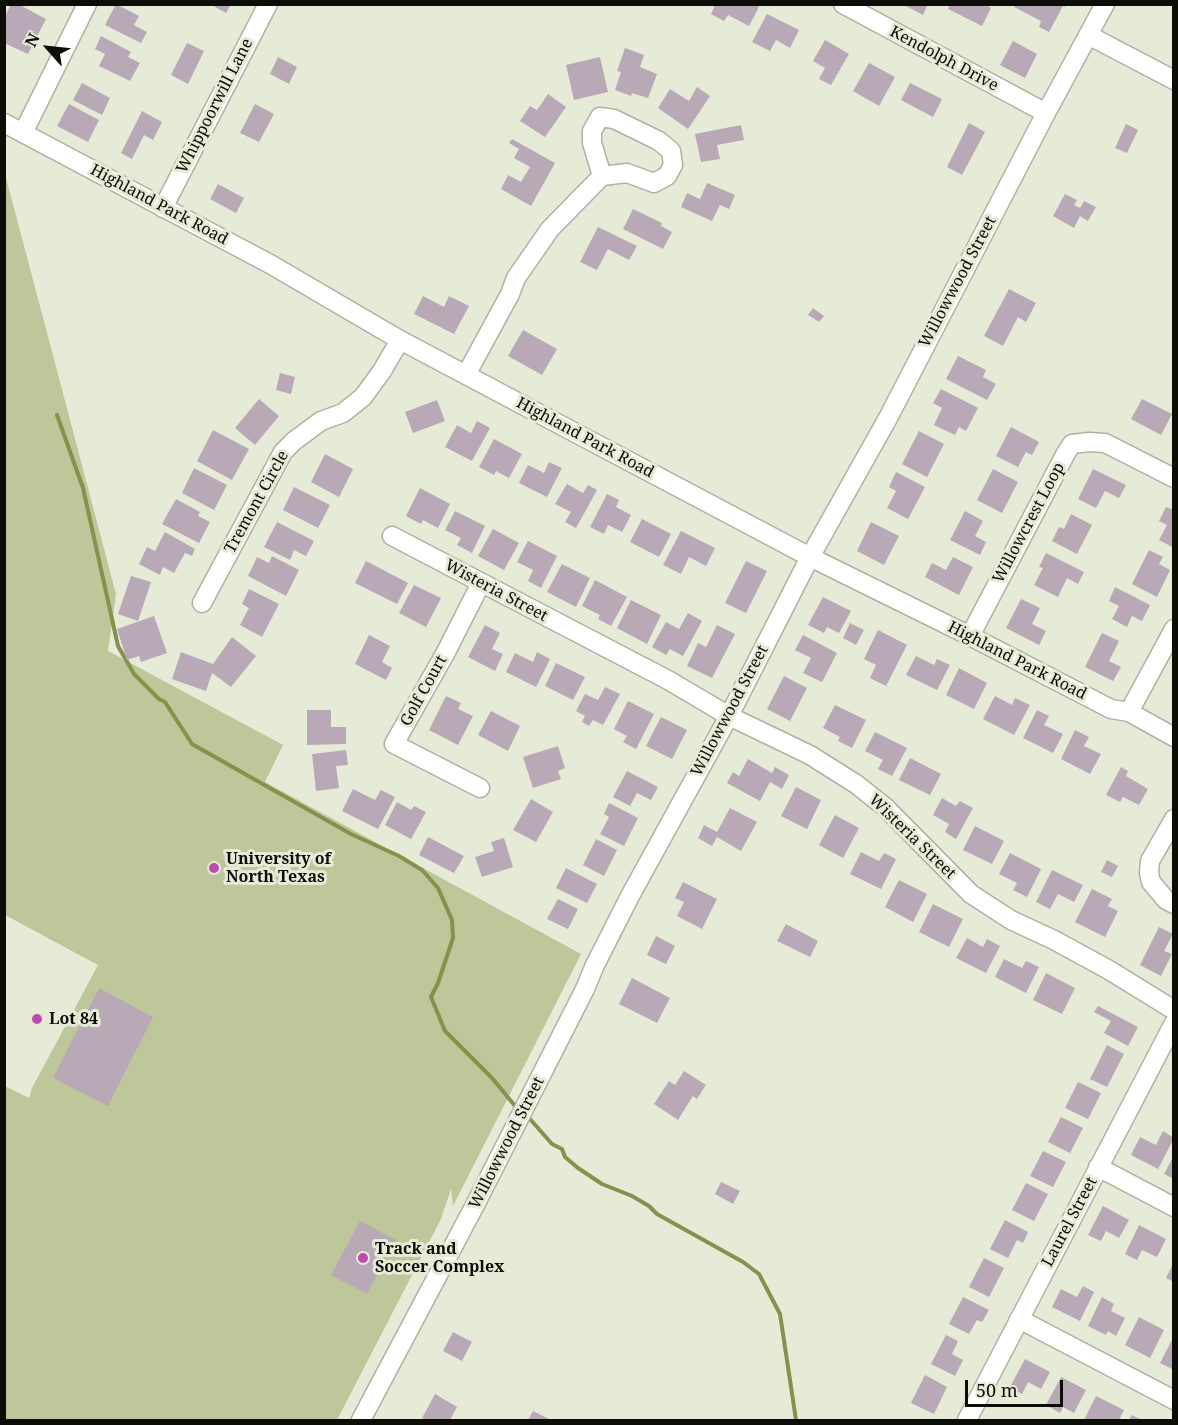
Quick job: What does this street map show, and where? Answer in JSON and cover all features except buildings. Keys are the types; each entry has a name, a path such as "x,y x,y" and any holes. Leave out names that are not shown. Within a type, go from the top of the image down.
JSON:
{"street":[{"path":"23,133 87,4"},
{"name":"Whippoorwill Lane","path":"163,208 268,4"},
{"name":"Kendolph Drive","path":"843,4 1046,113"},
{"name":"Willowwood Street","path":"360,1420 475,1205 630,896 729,716 810,557 888,418 1105,4"},
{"path":"1088,35 1173,80"},
{"path":"466,375 510,294 516,278 550,229 602,176 627,173 654,183 667,176 673,165 671,151 659,141 614,119 600,117 592,131 592,143 602,176"},
{"name":"Highland Park Road","path":"4,123 270,264 400,340 810,557 970,636 1111,710 1129,712 1173,737"},
{"name":"Tremont Circle","path":"202,603 283,452 321,421 343,413 363,397 400,340"},
{"name":"Willowcrest Loop","path":"970,636 1072,444 1089,441 1105,443 1173,478"},
{"name":"Wisteria Street","path":"392,536 668,680 729,716 810,755 856,784 885,807 947,871 981,900 1011,920 1054,940 1173,1010"},
{"name":"Golf Court","path":"480,788 394,744 446,652 481,583"},
{"path":"1129,712 1173,629"},
{"path":"1173,819 1150,861 1149,873 1151,882 1166,900 1173,903"},
{"name":"Laurel Street","path":"967,1420 1173,1023"},
{"path":"1098,1167 1173,1207"},
{"path":"1020,1319 1173,1400"}],"green space":[{"name":"University of North Texas","path":"4,170 116,594 108,651 283,745 265,782 581,954 453,1206 451,1189 441,1219 337,1420 5,1420 5,1086 29,1098 32,1088 98,965 5,915"}],"waterway":[{"path":"57,415 83,488 118,646 134,674 165,702 192,744 351,834 399,856 422,870 438,888 452,920 453,938 431,997 445,1031 492,1078 515,1106"},
{"path":"530,1119 552,1144 562,1149 565,1157 578,1168 602,1184 632,1196 649,1206 657,1214 743,1262 759,1274 780,1314 796,1420"}],"place":[{"name":"University of North Texas","path":"214,868"},
{"name":"Lot 84","path":"37,1019"},
{"name":"Track and Soccer Complex","path":"363,1258"}]}
